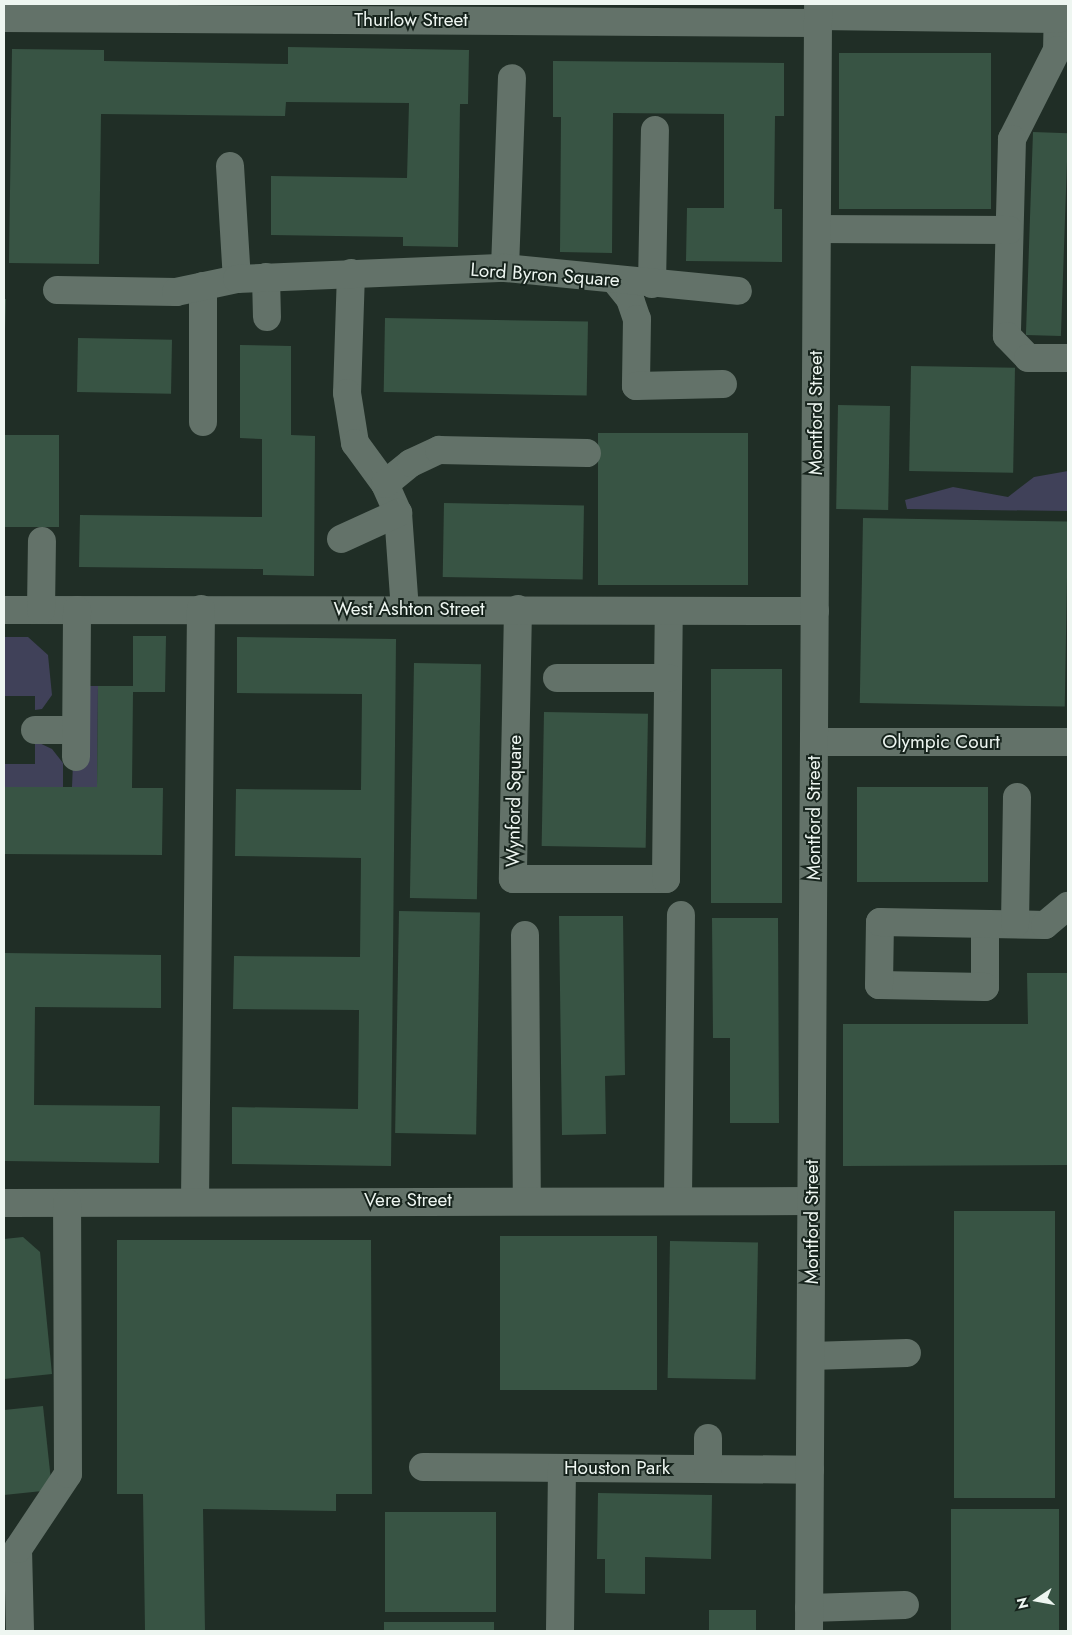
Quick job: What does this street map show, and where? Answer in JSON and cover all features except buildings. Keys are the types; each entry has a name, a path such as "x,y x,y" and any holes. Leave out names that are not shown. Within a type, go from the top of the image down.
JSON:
{"street":[{"name":"Thurlow Street","path":"4,18 569,21 818,14 1058,11"},
{"path":"1058,11 1057,50 1012,139 1007,336 1028,358 1068,358"},
{"name":"Montford Street","path":"809,1619 818,14"},
{"path":"505,268 512,78"},
{"path":"652,284 655,130"},
{"path":"230,166 237,279"},
{"path":"817,229 1009,230"},
{"name":"Lord Byron Square","path":"57,290 176,292 237,279 505,268 738,291"},
{"path":"352,273 347,392 355,443 385,484 398,512 405,610"},
{"path":"266,277 266,317"},
{"path":"614,279 630,299 637,319 636,386 723,384"},
{"path":"203,286 203,422"},
{"path":"385,484 411,463 439,450 587,453"},
{"path":"341,539 398,512"},
{"path":"41,610 42,541"},
{"path":"195,1202 201,609"},
{"name":"West Ashton Street","path":"4,610 518,609 815,611"},
{"name":"Wynford Square","path":"518,609 513,879 666,879 669,610"},
{"path":"76,757 77,610"},
{"path":"558,678 668,678"},
{"path":"35,730 76,730"},
{"name":"Olympic Court","path":"814,742 1068,742"},
{"path":"1015,924 1017,797"},
{"path":"985,924 1045,924 1068,906"},
{"path":"678,1198 681,915"},
{"path":"526,935 528,1200"},
{"name":"Vere Street","path":"4,1203 678,1198 812,1201"},
{"path":"20,1631 18,1549 68,1474 67,1203"},
{"path":"811,1356 907,1354"},
{"path":"708,1438 708,1469"},
{"name":"Houston Park","path":"424,1467 810,1470"},
{"path":"560,1631 562,1468"},
{"path":"809,1619 905,1605"}],"shaded area":[{"path":"1068,471 1068,511 907,509 905,500 953,487 1008,497 1034,477"},
{"path":"4,637 28,637 48,655 52,695 42,709 35,710 35,696 4,696"},
{"path":"89,686 98,686 97,787 72,787 73,763 88,763"},
{"path":"35,741 52,749 63,763 63,787 4,787 4,764 35,764"}]}
